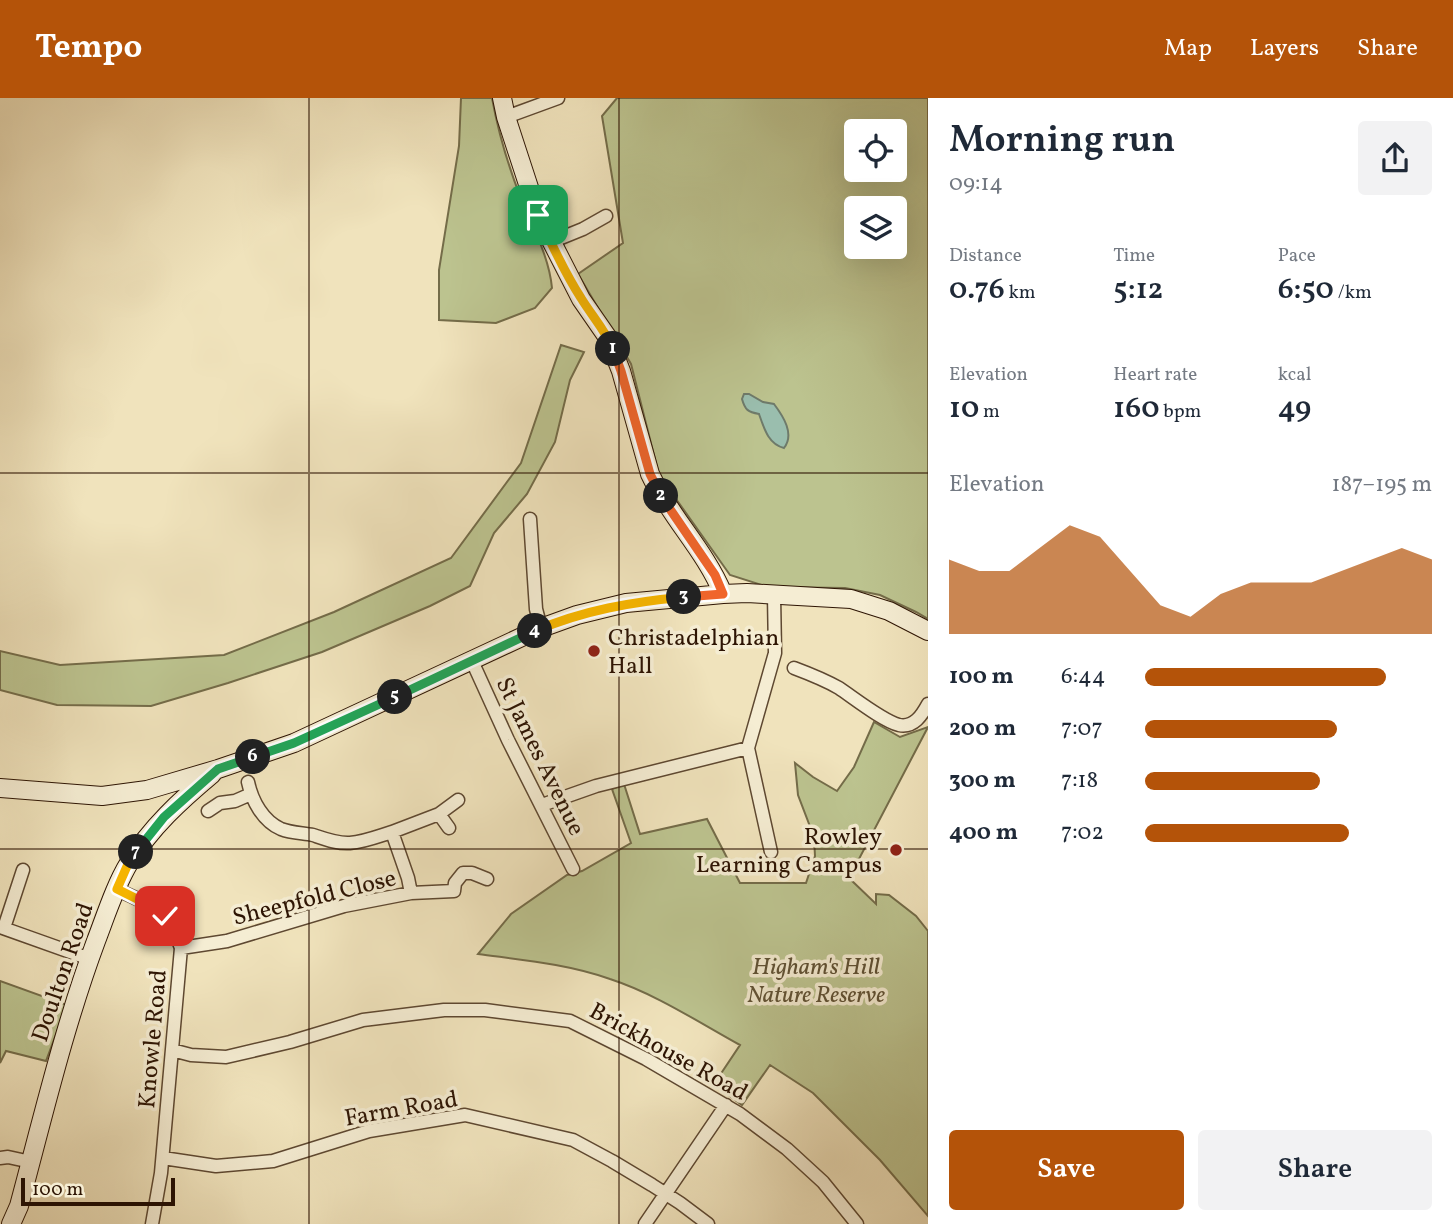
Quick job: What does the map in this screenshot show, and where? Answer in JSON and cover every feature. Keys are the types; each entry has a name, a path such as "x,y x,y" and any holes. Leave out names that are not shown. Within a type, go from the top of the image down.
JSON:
{"street":[{"path":"502,98 531,195 551,242 581,299 608,338 621,371 657,490 715,575 723,594"},
{"path":"506,117 558,98"},
{"path":"551,242 606,216"},
{"path":"530,519 536,609 541,628"},
{"path":"0,788 102,796 147,790 294,743 541,628 577,615 626,603 723,594 859,601 889,611 928,631"},
{"path":"771,852 748,748 775,653 774,595"},
{"name":"St James Avenue","path":"472,661 508,740 573,869"},
{"path":"794,668 836,686 899,725 916,721 928,704"},
{"path":"542,804 596,786 748,748"},
{"name":"Doulton Road","path":"10,1224 19,1206 61,1048 90,959 128,864 142,844 180,802 218,769"},
{"path":"208,811 220,803 235,802 249,788 266,819 283,830 346,844 392,832 439,814 458,800"},
{"path":"439,814 449,828"},
{"path":"392,832 411,893"},
{"path":"23,870 2,928 90,959"},
{"name":"Sheepfold Close","path":"181,948 227,941 344,906 411,893 454,891 455,883 463,873 472,873 487,879"},
{"name":"Knowle Road","path":"117,889 165,916 177,934 181,948 163,1158 152,1224"},
{"name":"Brickhouse Road","path":"172,1050 191,1055 226,1056 290,1042 363,1020 444,1010 485,1010 570,1021 646,1059 740,1114 787,1149 823,1182 857,1224"},
{"path":"645,1224 726,1105"},
{"name":"Farm Road","path":"163,1158 216,1166 273,1161 369,1131 465,1115 573,1140 612,1161 708,1224"},
{"path":"0,1158 31,1162"}],"green space":[{"path":"461,98 492,98 511,172 544,253 552,288 535,308 496,323 439,320 439,270 459,146"},
{"path":"617,98 928,98 928,619 880,595 845,588 768,587 730,575 659,475 631,364 578,274 623,243 602,116"},
{"path":"561,345 584,352 570,380 555,442 527,494 494,533 470,586 322,652 151,706 57,705 0,690 0,651 60,665 224,655 334,612 451,558 521,463"},
{"name":"Higham's Hill Nature Reserve","path":"874,722 900,737 928,727 849,878 876,904 876,894 889,895 916,916 928,931 928,1216 880,1160 813,1093 770,1065 742,1105 714,1084 740,1045 660,1000 610,979 561,966 478,954 511,914 567,875 582,871 631,843 612,789 624,784 640,834 707,819 740,883 806,883 815,856 814,837 798,795 795,763 837,791 854,767"},
{"path":"0,981 67,1005 46,1061 6,1051 0,1063"}],"shaded area":[{"path":"744,394 774,404 788,431 784,448 770,439 759,414 746,408 742,399"}],"place":[{"name":"Christadelphian Hall","path":"594,651"},
{"name":"Rowley Learning Campus","path":"896,850"}],"route":[{"path":"165,916 117,889 128,864 164,817 218,769 294,743 374,708 520,637 577,615 626,603 723,594 715,575 657,490 621,371 608,338 581,299 538,215"}]}
